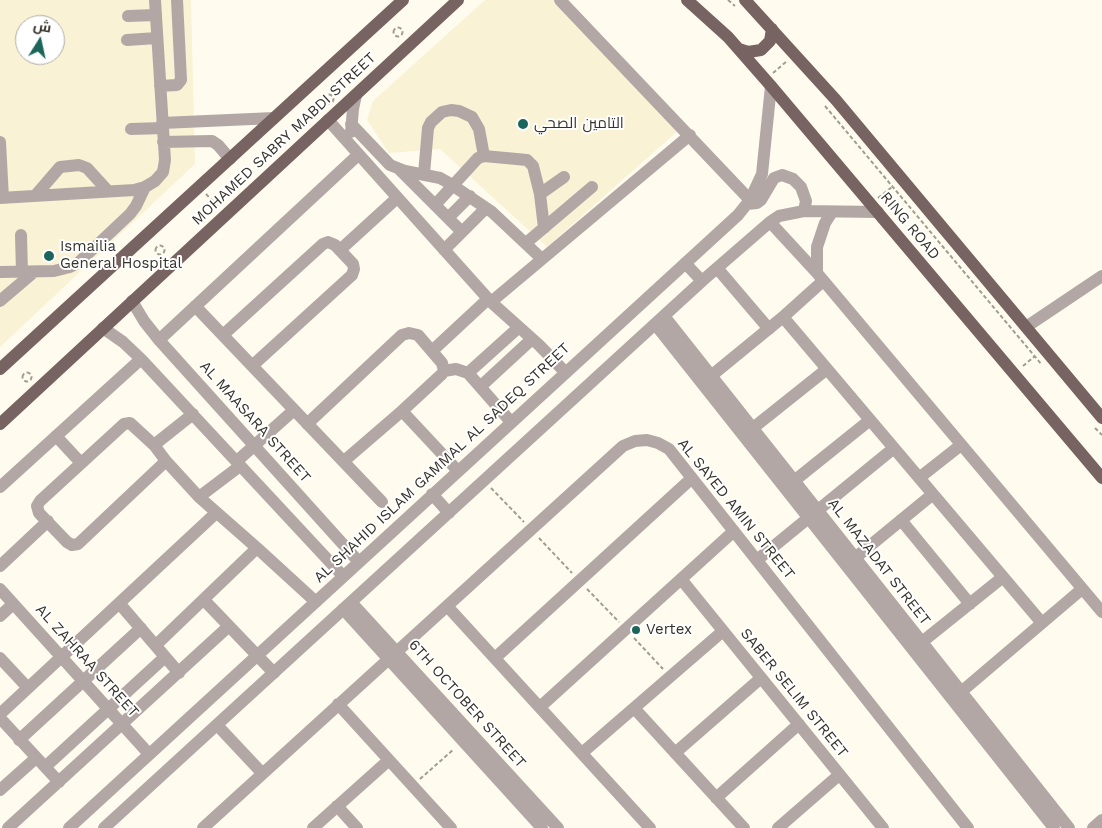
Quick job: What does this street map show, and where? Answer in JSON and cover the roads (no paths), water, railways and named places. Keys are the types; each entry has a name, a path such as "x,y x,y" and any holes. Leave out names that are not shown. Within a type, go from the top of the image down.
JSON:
{"main road":[{"name":"MOHAMED SABRY MABDI STREET","path":"0,369 402,0"},
{"name":"MOHAMED SABRY MABDI STREET","path":"0,424 458,0"},
{"name":"RING ROAD","path":"687,0 739,49 769,83 1102,478"},
{"name":"RING ROAD","path":"742,5 772,29 836,100 898,183 1026,327 1039,352 1099,423"},
{"path":"739,49 748,52 761,50 770,41 772,29"}],"street":[{"path":"160,86 177,85 181,80 177,0"},
{"path":"560,0 690,135 748,202 757,203 761,200 774,178 782,175 793,179 801,186 805,196 804,211"},
{"path":"0,272 62,270 78,263 130,214 145,188 163,172 165,160 158,38 154,5 128,16"},
{"path":"127,40 158,38"},
{"name":"AL SHAHID ISLAM GAMMAL AL SADEQ STREET","path":"69,828 565,372 728,225 748,202 759,184 764,165 769,83"},
{"path":"355,151 351,124 356,95"},
{"path":"424,174 428,128 431,122 442,112 450,110 459,111 472,117 479,129 484,156"},
{"path":"131,129 217,120 274,118"},
{"path":"212,141 211,132 217,120"},
{"path":"328,120 489,301 532,339 565,372"},
{"path":"351,124 385,161 400,170 462,232"},
{"path":"432,351 489,301 690,135"},
{"path":"164,142 212,141 230,159"},
{"path":"0,142 1,198 145,188"},
{"path":"159,340 355,151"},
{"path":"435,205 454,186 473,162 484,156 528,160 533,166 540,194 544,228"},
{"path":"35,196 60,167 79,165 86,168 108,192"},
{"path":"400,170 440,178 470,196 526,243 542,259"},
{"path":"540,194 564,177"},
{"path":"526,243 592,187"},
{"path":"448,218 470,196"},
{"path":"340,250 397,198"},
{"path":"444,250 486,208"},
{"path":"104,828 702,281 770,222 779,216 804,211 832,212 874,208"},
{"path":"711,376 783,317 820,277 817,247 822,229 832,212"},
{"path":"770,222 820,277 1102,612"},
{"path":"21,234 28,272"},
{"path":"223,335 323,244 331,242 340,250 354,266 352,275 252,366"},
{"path":"685,263 702,281"},
{"path":"717,268 769,329"},
{"path":"0,301 28,272"},
{"path":"1026,327 1102,276"},
{"name":"AL MAASARA STREET","path":"132,301 144,321 159,340 359,562"},
{"path":"195,306 382,502"},
{"path":"783,317 1042,623"},
{"name":"AL MAZADAT STREET","path":"660,320 711,376 753,428 794,481 813,514 855,558 1069,828"},
{"name":"AL MAZADAT STREET","path":"660,320 813,514 1054,828"},
{"path":"103,328 123,342 141,359 343,576"},
{"path":"468,374 518,328"},
{"path":"308,424 402,335 409,333 418,336 442,363 444,370 440,377 344,461"},
{"path":"480,387 532,339"},
{"path":"0,487 141,359"},
{"path":"444,370 456,369 468,374 512,422"},
{"path":"753,428 827,369"},
{"path":"199,497 239,464 255,446 294,410"},
{"path":"402,411 458,471"},
{"path":"154,445 193,414"},
{"path":"794,481 870,420"},
{"path":"166,461 78,544 69,544 38,511 38,503 126,423 130,423 154,445 199,497 316,602"},
{"path":"56,436 81,463"},
{"name":"AL SAYED AMIN STREET","path":"203,828 623,446 634,441 647,440 669,449 968,828"},
{"path":"919,478 961,445"},
{"path":"757,560 894,448"},
{"path":"495,658 692,478"},
{"path":"432,494 449,513"},
{"path":"855,558 933,494"},
{"path":"0,714 216,513"},
{"path":"901,520 970,604"},
{"path":"0,566 48,522"},
{"path":"540,707 734,531"},
{"path":"156,645 257,548"},
{"path":"922,642 1003,577"},
{"name":"SABER SELIM STREET","path":"681,579 840,775 876,826"},
{"name":"AL ZAHRAA STREET","path":"0,589 149,754"},
{"path":"961,692 1082,589"},
{"path":"204,600 274,673"},
{"path":"119,603 179,673"},
{"path":"0,616 13,604"},
{"name":"6TH OCTOBER STREET","path":"347,606 558,828"},
{"path":"447,606 540,707 644,826"},
{"path":"8,828 123,725 229,626"},
{"path":"20,740 141,628"},
{"path":"582,754 723,631"},
{"name":"6TH OCTOBER STREET","path":"392,655 463,741 542,828"},
{"path":"0,790 40,762 108,709 165,657"},
{"path":"0,658 28,688"},
{"path":"676,753 761,678"},
{"path":"338,704 451,828"},
{"path":"634,708 744,828"},
{"path":"0,718 58,782"},
{"path":"716,798 799,724"},
{"path":"217,725 262,773"},
{"path":"313,828 389,760"},
{"path":"778,828 840,775"},
{"path":"337,806 357,828"},
{"path":"1093,828 1102,820"},
{"path":"0,825 3,828"}],"place":[{"name":"التامين الصحي","path":"523,124"},
{"name":"Ismailia General Hospital","path":"49,256"},
{"name":"Vertex","path":"636,630"}]}
